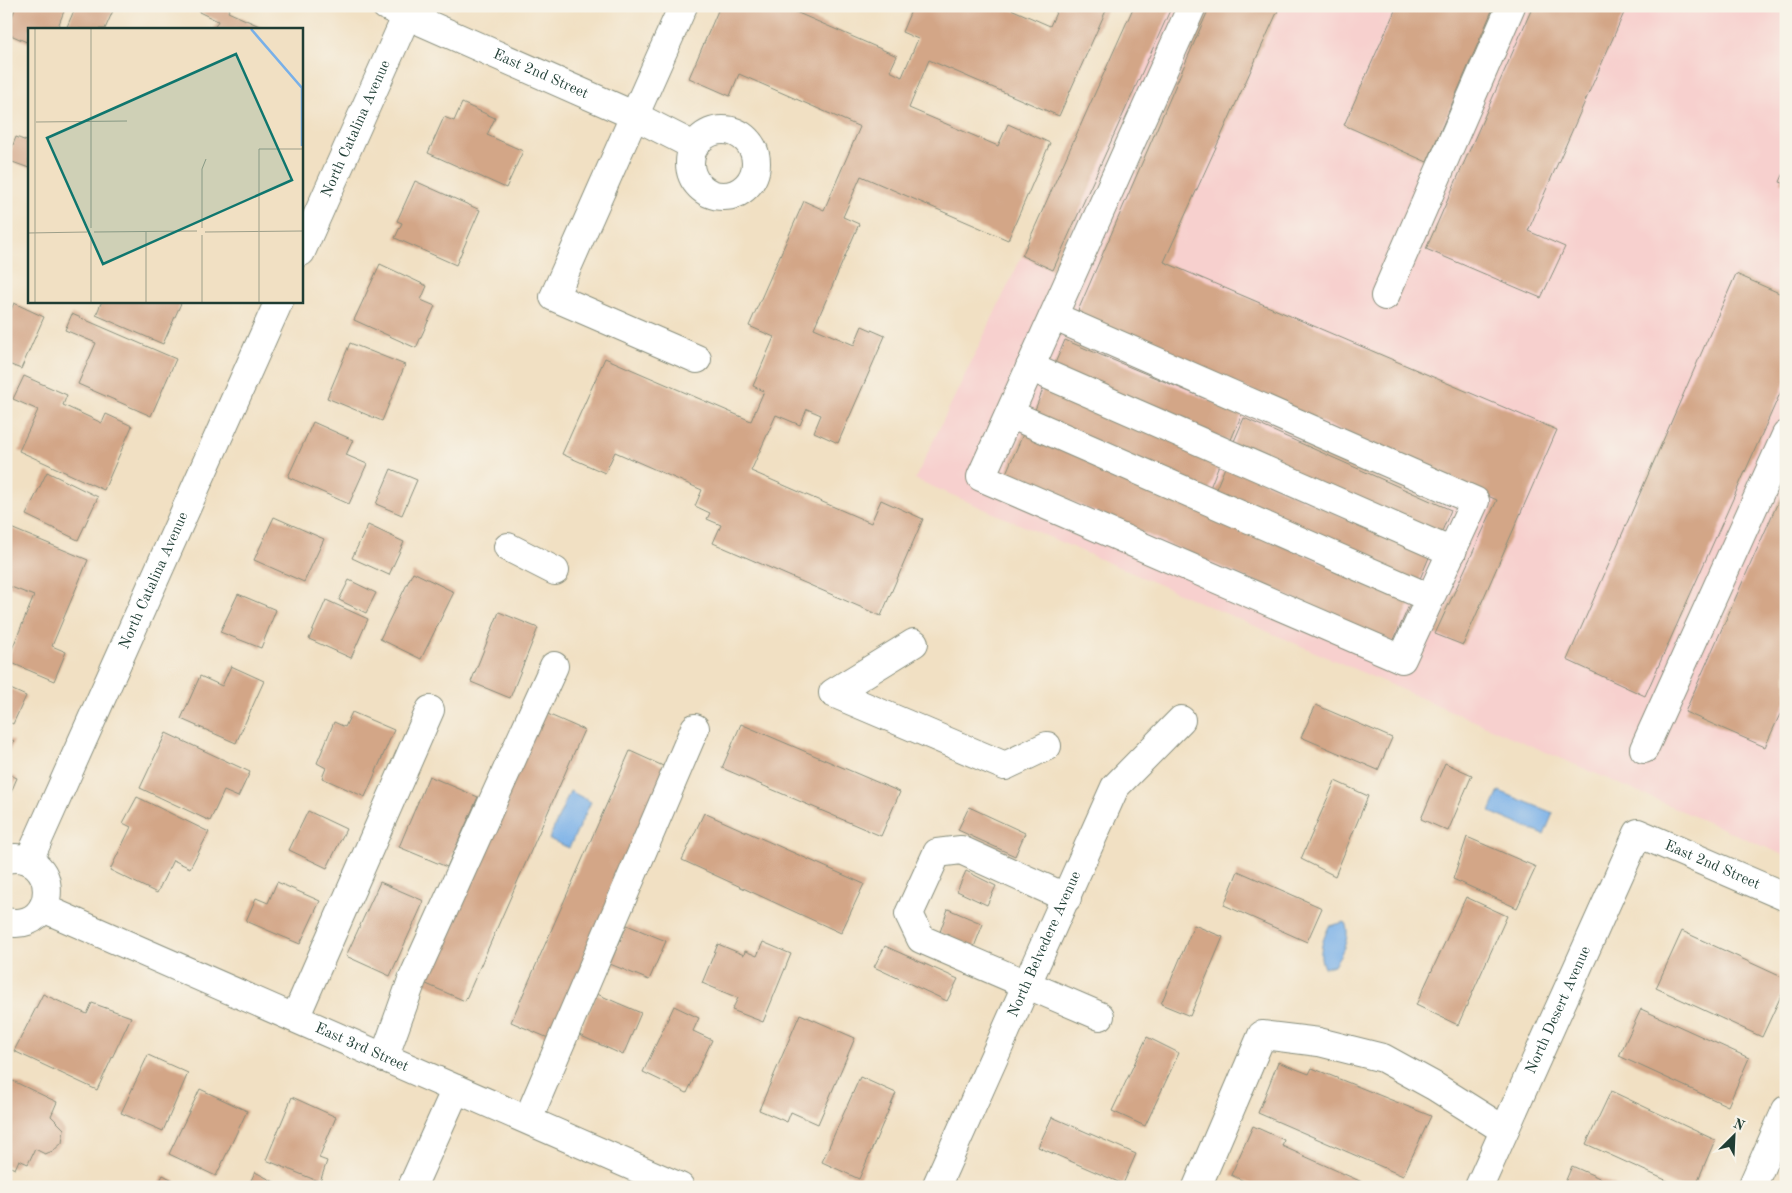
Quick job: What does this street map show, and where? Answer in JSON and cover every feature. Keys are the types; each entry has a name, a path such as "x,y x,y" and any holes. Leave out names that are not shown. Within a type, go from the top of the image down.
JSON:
{"street":[{"path":"682,6 554,297 697,359"},
{"path":"1053,316 1475,501 1402,660 981,477 1010,414 1030,367 1192,6"},
{"path":"1386,296 1511,6"},
{"name":"East 2nd Street","path":"401,9 694,146"},
{"name":"North Catalina Avenue","path":"302,250 401,9"},
{"name":"North Catalina Avenue","path":"18,860 279,302"},
{"path":"1030,367 1452,552"},
{"path":"1010,414 1430,598"},
{"path":"1644,749 1786,435"},
{"path":"508,547 555,571"},
{"path":"914,643 833,693 1005,766 1047,746"},
{"path":"384,1058 412,980 554,666"},
{"path":"295,1018 430,710"},
{"name":"North Belvedere Avenue","path":"936,1187 1115,787 1182,720"},
{"path":"528,1119 695,728"},
{"name":"East 2nd Street","path":"1638,833 1786,897"},
{"name":"North Desert Avenue","path":"1479,1187 1638,833"},
{"path":"1066,898 961,850 937,853 909,914 921,939 1100,1016"},
{"path":"6,922 15,924 26,922 43,908 47,898 48,887 45,876 38,867 18,860"},
{"name":"East 3rd Street","path":"43,908 680,1187"},
{"path":"1197,1187 1262,1034 1319,1042 1383,1058 1434,1086 1504,1130"},
{"path":"412,1187 456,1089"},
{"path":"1752,1187 1786,1110"}],"shaded area":[{"path":"1134,6 1786,6 1786,856 915,479 1022,256"}],"water":[{"path":"570,791 591,802 569,848 549,839"},
{"path":"1499,791 1553,813 1544,835 1490,812"},
{"path":"1345,922 1347,939 1343,949 1334,965 1324,968 1321,952 1329,926"}],"building":[{"path":"16,6 66,6 57,28 28,28 28,43 6,33"},
{"path":"76,6 115,6 105,28 66,28"},
{"path":"202,6 231,6 228,12 264,28 214,28 218,21 199,12"},
{"path":"720,6 782,6 897,56 890,71 902,77 918,39 902,32 913,6 1004,6 1050,26 1059,6 1108,6 1059,116 929,60 909,108 998,146 1008,124 1050,143 1008,240 861,176 843,217 859,224 814,328 854,345 862,326 885,336 838,443 814,432 821,415 807,409 800,425 776,415 751,471 871,523 881,500 923,519 881,616 713,543 721,525 707,519 710,513 695,506 702,490 615,452 605,473 562,454 605,358 751,421 764,391 753,386 774,337 749,326 804,201 824,210 860,127 739,74 730,96 689,78"},
{"path":"1134,6 1172,6 1053,270 1022,256"},
{"path":"1210,6 1280,6 1164,262 1557,430 1463,645 1435,634 1497,500 1077,313"},
{"path":"1397,6 1494,6 1427,162 1344,125"},
{"path":"1533,6 1627,6 1528,231 1565,247 1541,298 1426,249"},
{"path":"462,103 495,118 487,135 523,151 506,188 428,153 444,117 454,121"},
{"path":"16,137 28,142 28,168 7,160"},
{"path":"1786,168 1786,184 1780,182"},
{"path":"415,181 480,210 456,265 395,238 402,223 397,221"},
{"path":"380,264 427,286 421,300 435,306 416,348 354,320"},
{"path":"1736,274 1786,296 1786,380 1645,696 1567,660"},
{"path":"102,302 182,302 163,344 96,315"},
{"path":"14,303 44,317 21,369 6,363 6,320"},
{"path":"72,314 176,359 151,416 78,384 96,343 65,330"},
{"path":"1065,340 1242,414 1230,442 1053,368"},
{"path":"350,343 405,365 382,421 327,398"},
{"path":"24,376 67,395 63,405 102,423 106,414 132,426 104,490 19,451 38,410 13,399"},
{"path":"1045,384 1220,462 1208,493 1033,415"},
{"path":"1244,418 1451,510 1439,538 1232,446"},
{"path":"313,422 353,440 346,455 367,464 349,504 288,477"},
{"path":"1024,432 1411,601 1393,642 1006,473"},
{"path":"1226,465 1430,555 1417,586 1213,496"},
{"path":"391,469 417,480 402,515 376,504"},
{"path":"47,472 98,497 78,540 26,515"},
{"path":"1786,484 1786,701 1765,747 1685,712"},
{"path":"274,517 324,539 304,582 254,560"},
{"path":"368,525 404,542 389,575 352,558"},
{"path":"6,526 88,560 52,646 66,652 54,681 7,661 34,596 6,585"},
{"path":"413,572 454,592 421,659 380,639"},
{"path":"349,580 376,593 366,613 339,600"},
{"path":"238,594 276,610 261,648 220,632"},
{"path":"326,600 368,619 351,658 309,639"},
{"path":"499,612 538,628 510,698 471,682"},
{"path":"231,666 264,681 236,743 181,719 200,676 222,686"},
{"path":"6,687 26,696 13,724 6,721"},
{"path":"1316,705 1392,738 1378,770 1301,737"},
{"path":"352,712 394,730 365,797 322,778 326,768 317,763 334,722 345,727"},
{"path":"543,712 584,730 465,1001 424,983"},
{"path":"741,724 900,792 881,836 722,768"},
{"path":"166,733 250,772 238,797 224,791 210,821 140,788"},
{"path":"6,738 14,741 6,759"},
{"path":"630,751 672,770 553,1040 511,1022"},
{"path":"1445,763 1472,775 1448,831 1421,819"},
{"path":"6,773 17,778 6,804"},
{"path":"429,776 478,797 447,867 399,847"},
{"path":"1335,781 1368,796 1335,876 1301,859"},
{"path":"137,797 209,832 190,868 173,860 157,893 110,870 131,827 123,823"},
{"path":"969,807 1025,833 1015,856 958,830"},
{"path":"308,811 346,829 327,868 289,850"},
{"path":"704,813 864,884 841,933 682,860"},
{"path":"1467,837 1536,867 1517,908 1453,879"},
{"path":"966,871 996,886 987,905 957,891"},
{"path":"1238,871 1322,908 1307,942 1224,905"},
{"path":"277,882 320,901 300,944 246,921 256,898 268,903"},
{"path":"380,882 424,901 390,976 346,956"},
{"path":"1466,897 1507,916 1458,1025 1416,1005"},
{"path":"948,909 983,924 974,947 940,932"},
{"path":"627,925 666,941 649,980 610,964"},
{"path":"1194,925 1223,937 1190,1016 1161,1004"},
{"path":"1682,931 1786,979 1786,985 1762,1037 1656,988"},
{"path":"763,942 791,954 763,1022 732,1010 738,998 702,983 718,944 744,955 745,951 757,956"},
{"path":"885,946 958,979 947,1001 874,967"},
{"path":"43,994 87,1014 92,1003 131,1017 97,1090 14,1051"},
{"path":"597,994 641,1013 623,1055 579,1035"},
{"path":"674,1006 699,1018 693,1031 712,1040 687,1093 643,1072"},
{"path":"1641,1009 1749,1058 1728,1106 1619,1056"},
{"path":"800,1014 855,1038 818,1124 791,1112 787,1122 759,1110"},
{"path":"1147,1037 1179,1053 1145,1126 1112,1111"},
{"path":"148,1055 188,1073 163,1131 121,1113"},
{"path":"1278,1062 1309,1074 1312,1068 1431,1116 1403,1176 1258,1113"},
{"path":"860,1077 896,1093 859,1179 822,1162"},
{"path":"13,1081 57,1102 51,1116 64,1129 62,1143 53,1151 45,1154 35,1149 28,1164 19,1160 15,1169 6,1165 6,1097"},
{"path":"200,1089 247,1111 216,1176 169,1154"},
{"path":"1611,1091 1715,1140 1695,1187 1681,1187 1586,1144"},
{"path":"292,1097 336,1117 319,1158 327,1161 320,1182 266,1160"},
{"path":"1052,1117 1136,1154 1123,1184 1038,1147"},
{"path":"1253,1126 1284,1140 1282,1146 1373,1187 1257,1187 1231,1175"},
{"path":"1572,1166 1620,1187 1563,1187"},
{"path":"255,1172 284,1187 248,1187"},
{"path":"163,1175 186,1187 157,1187"}]}
